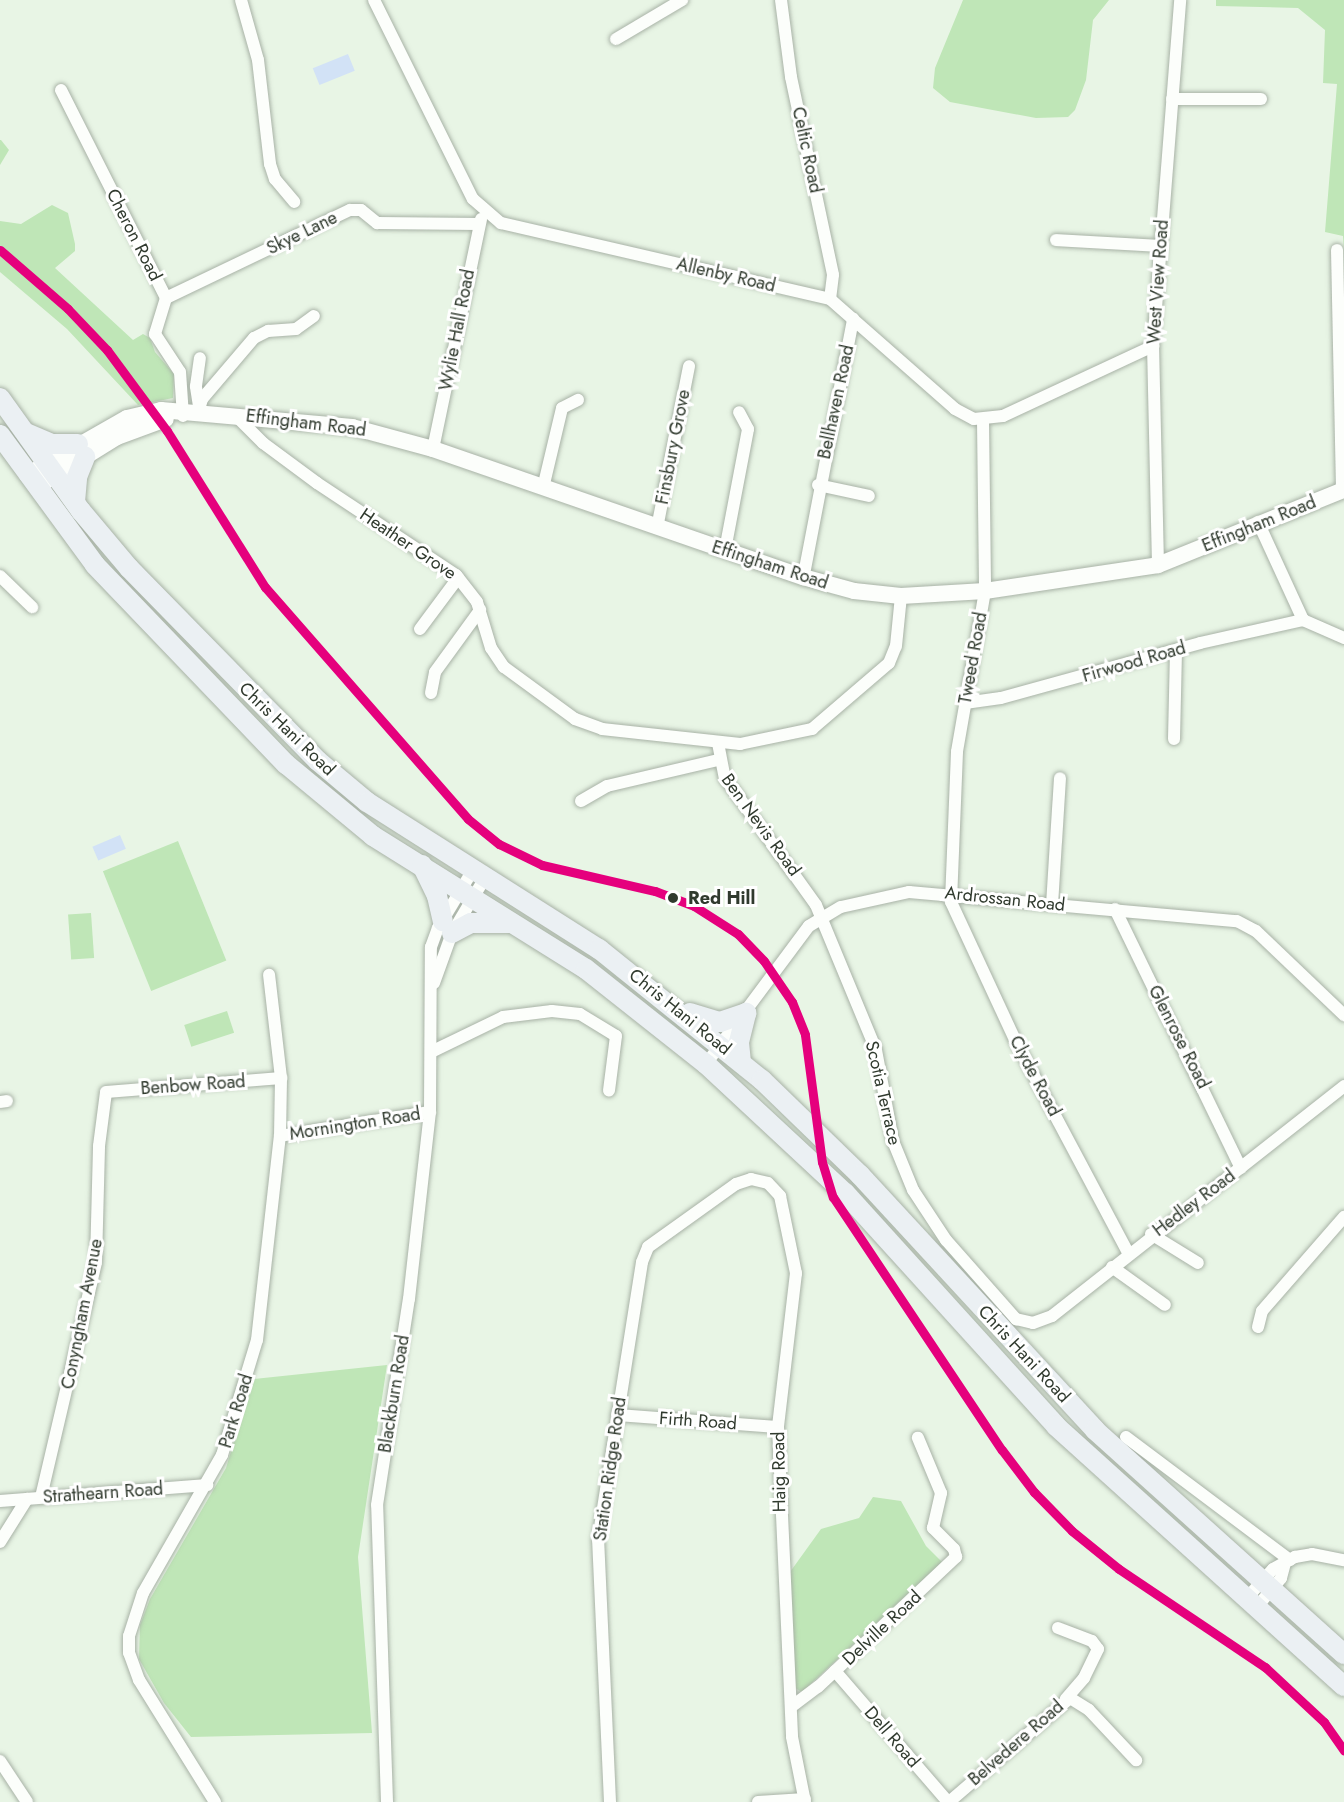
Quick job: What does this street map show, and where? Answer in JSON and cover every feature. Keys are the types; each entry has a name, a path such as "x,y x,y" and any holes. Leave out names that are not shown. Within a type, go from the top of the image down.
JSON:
{"main road":[{"name":"Chris Hani Road","path":"0,398 75,502 129,568 318,761 367,802 546,912 676,1008 741,1062 860,1176 1095,1430 1344,1654"},
{"path":"26,433 52,444 82,451 75,502"},
{"name":"Chris Hani Road","path":"0,435 7,453 95,565 286,764 373,836 586,969 706,1064 845,1193 1056,1426 1344,1686"},
{"path":"422,865 437,896 447,927 483,921 513,923"},
{"path":"676,1008 720,1022 746,1013"},
{"path":"741,1062 739,1042 746,1013"}],"street":[{"path":"241,0 258,60 270,164 275,179 294,202"},
{"name":"Allenby Road","path":"374,0 469,191 485,212 510,226 830,299 955,409 983,421"},
{"path":"616,39 682,0"},
{"name":"Celtic Road","path":"781,0 791,77 833,275 830,299"},
{"name":"West View Road","path":"1158,565 1152,346 1180,0"},
{"name":"Cheron Road","path":"61,90 166,298 155,334 180,372 190,411"},
{"path":"1172,99 1262,99"},
{"name":"Skye Lane","path":"166,298 350,210 361,210 377,223 478,224"},
{"name":"Wylie Hall Road","path":"434,449 478,224 485,212"},
{"path":"1056,240 1160,246"},
{"path":"1337,250 1343,490"},
{"path":"190,411 254,338 268,331 296,329 314,316"},
{"name":"Bellhaven Road","path":"805,569 818,485 853,319"},
{"path":"983,421 1003,416 1152,346"},
{"path":"190,411 200,358"},
{"name":"Finsbury Grove","path":"657,528 689,366"},
{"path":"543,488 562,408 578,400"},
{"name":"Effingham Road","path":"31,482 82,451 127,418 190,411 369,430 434,449 657,528 828,585 901,596 985,591 1158,565 1258,522 1343,490"},
{"path":"725,550 748,429 739,412"},
{"name":"Heather Grove","path":"235,414 263,443 458,578 480,610 491,648 504,668 575,719 602,729 718,743"},
{"name":"Tweed Road","path":"950,894 957,752 985,591 983,421"},
{"path":"818,485 869,496"},
{"path":"1258,522 1303,620 1344,638"},
{"path":"0,576 32,607"},
{"path":"420,629 458,578"},
{"name":"Ben Nevis Road","path":"821,916 799,877 725,778 718,760 718,743 754,744 803,733 833,715 889,663 896,646 901,596"},
{"path":"431,693 435,672 480,610"},
{"name":"Firwood Road","path":"965,703 1053,685 1176,650 1303,620"},
{"path":"1174,738 1176,650"},
{"path":"581,801 607,786 718,760"},
{"path":"1052,905 1060,778"},
{"name":"Blackburn Road","path":"387,1802 377,1505 409,1299 430,1112 433,987 447,927 480,872"},
{"name":"Ardrossan Road","path":"706,1064 746,1013 789,951 821,916 885,894 920,891 1052,905 1224,918 1247,925 1344,1015"},
{"name":"Clyde Road","path":"950,894 954,915 970,950 1129,1254"},
{"name":"Glenrose Road","path":"1115,909 1241,1168"},
{"name":"Scotia Terrace","path":"821,916 876,1050 893,1141 913,1190 946,1240 1012,1315 1027,1323 1044,1321"},
{"name":"Park Road","path":"215,1802 145,1690 129,1653 135,1608 207,1485 231,1430 257,1340 280,1136 281,1078 269,975"},
{"path":"431,1052 516,1013 574,1013 614,1032 609,1091"},
{"name":"Benbow Road","path":"106,1092 281,1078"},
{"name":"Hedley Road","path":"1044,1321 1151,1234 1241,1168 1344,1086"},
{"name":"Conyngham Avenue","path":"41,1497 96,1262 99,1146 106,1092"},
{"name":"Mornington Road","path":"280,1136 430,1112"},
{"name":"Haig Road","path":"735,1184 757,1179 777,1191 796,1273 778,1427 792,1737 805,1801"},
{"name":"Station Ridge Road","path":"610,1802 598,1540 645,1253 735,1184"},
{"path":"1258,1327 1268,1304 1344,1217"},
{"path":"1151,1234 1198,1263"},
{"path":"1112,1267 1165,1305"},
{"name":"Firth Road","path":"617,1415 778,1427"},
{"path":"1126,1437 1288,1562"},
{"name":"Delville Road","path":"791,1707 836,1671 954,1562 956,1553 933,1528 940,1493 918,1438"},
{"name":"Strathearn Road","path":"0,1501 207,1485"},
{"path":"0,1542 27,1499"},
{"path":"1251,1603 1288,1562 1312,1554 1344,1560"},
{"path":"1058,1628 1092,1641 1098,1649 1084,1678 1066,1699"},
{"name":"Dell Road","path":"836,1671 949,1802"},
{"name":"Belvedere Road","path":"949,1802 1066,1699 1076,1699 1089,1710 1136,1760"},
{"path":"0,1761 27,1802"},
{"path":"758,1802 805,1801"}],"green space":[{"path":"963,0 1109,0 1093,20 1086,80 1075,110 1068,117 1036,118 950,102 933,88 935,68"},
{"path":"1216,0 1344,0 1344,251 1343,236 1325,232 1337,84 1323,83 1325,30 1298,8 1216,6"},
{"path":"0,140 9,150 0,165"},
{"path":"52,205 68,213 75,244 75,251 55,268 133,340 143,334 150,338 155,352 174,374 173,398 138,405 67,329 0,272 0,221 21,224"},
{"path":"178,841 226,961 151,991 103,871"},
{"path":"91,913 94,958 71,959 68,915"},
{"path":"227,1011 234,1033 191,1047 184,1025"},
{"path":"387,1365 358,1557 372,1733 191,1737 164,1703 139,1659 140,1625 150,1599 226,1468 253,1379"},
{"path":"873,1497 901,1501 926,1546 942,1562 802,1692 795,1688 790,1572 821,1529 859,1518"}],"water":[{"path":"348,54 355,71 320,85 313,68"},
{"path":"120,835 126,849 98,861 92,847"}],"transit line":[{"path":"0,250 68,309 107,350 167,431 265,587 468,819 499,844 542,865 655,891 694,906 738,934 764,961 792,1002 805,1035 822,1162 833,1197 1002,1450 1034,1492 1072,1531 1119,1569 1265,1667 1324,1722 1344,1751"}],"place":[{"name":"Red Hill","path":"673,898"}]}
